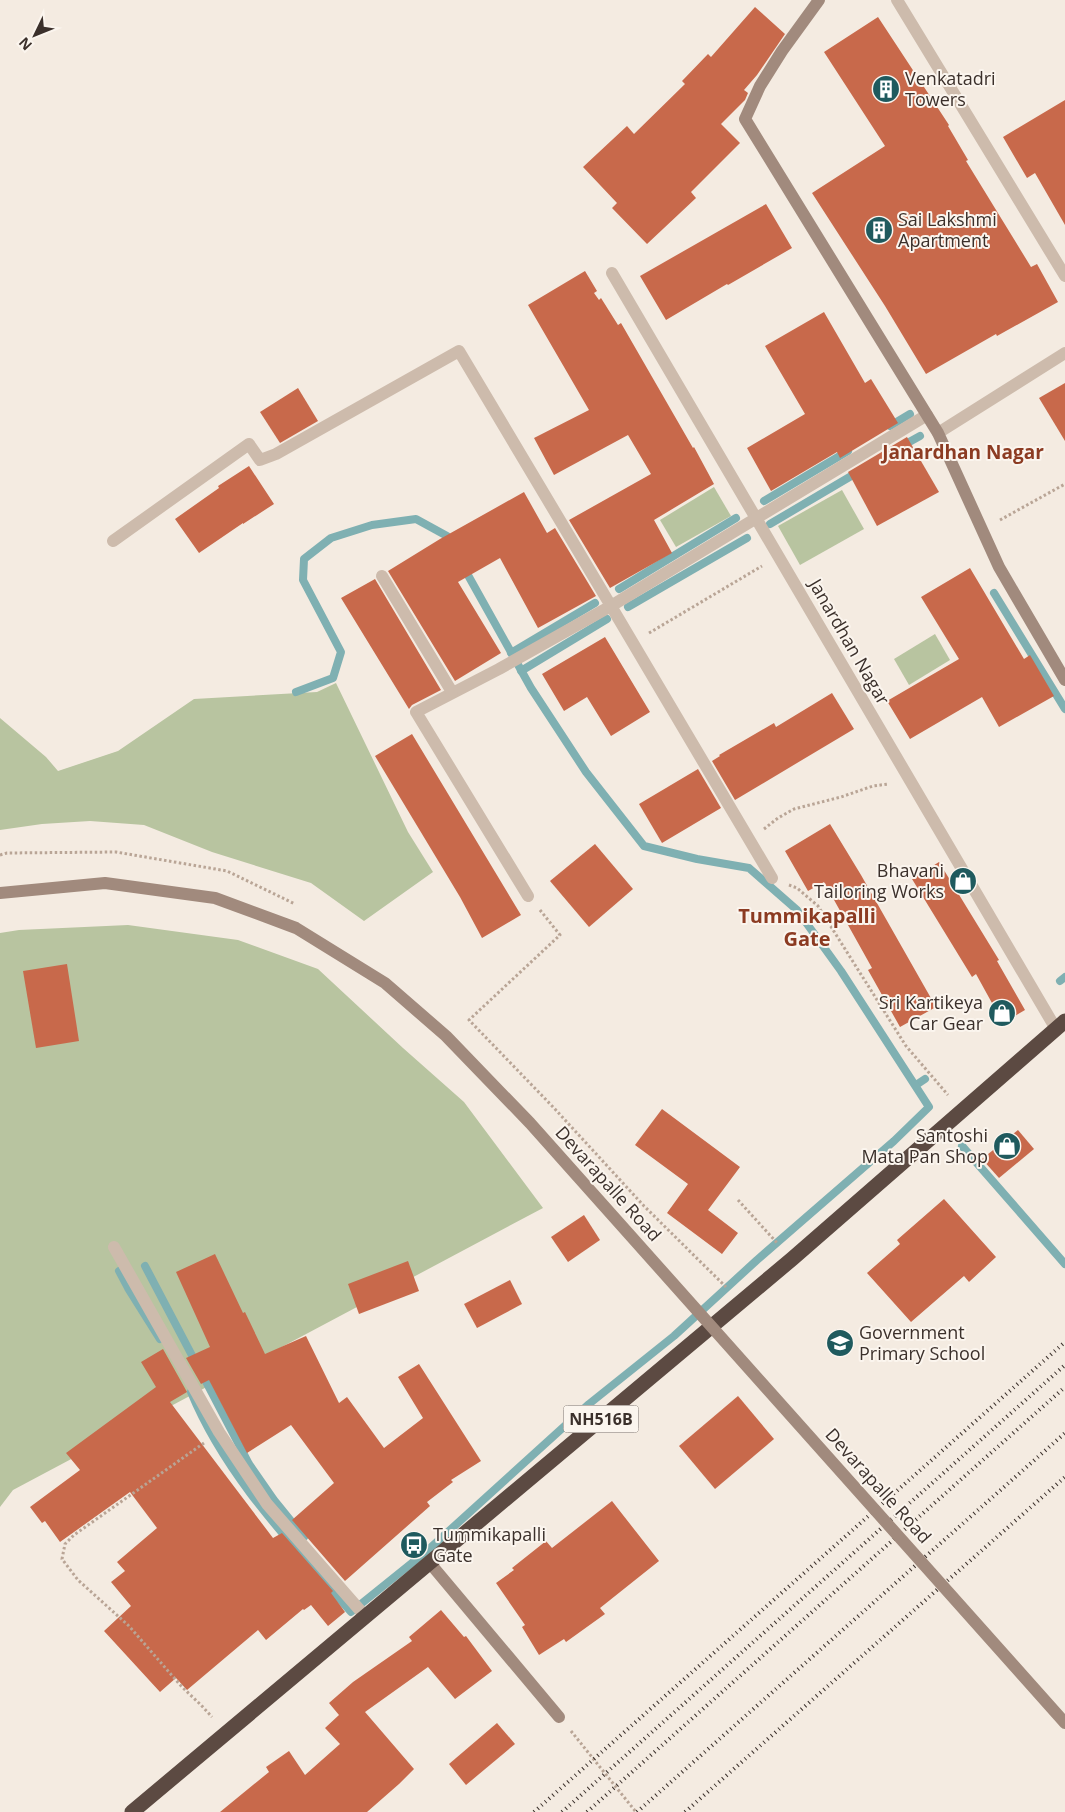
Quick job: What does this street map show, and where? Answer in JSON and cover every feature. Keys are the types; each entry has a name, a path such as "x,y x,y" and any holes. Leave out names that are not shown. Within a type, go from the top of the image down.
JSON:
{"highway":[{"name":"NH516B","path":"132,1812 792,1259 1060,1025"}],"main road":[{"path":"819,0 782,51 760,86 745,119 938,433 999,566 1065,680"},
{"name":"Devarapalle Road","path":"0,893 104,883 215,898 296,928 385,982 446,1036 530,1123 1065,1723"},
{"path":"429,1562 559,1717"}],"street":[{"path":"897,0 1065,276"},
{"name":"Janardhan Nagar","path":"612,273 918,795 1060,1025"},
{"path":"113,541 249,444 260,460 276,454 459,351 772,878"},
{"path":"938,433 1065,353"},
{"path":"528,896 416,712 499,669 611,606 927,415"},
{"path":"382,576 452,692"},
{"path":"114,1247 219,1432 267,1504 366,1616"}],"path":[{"path":"982,530 1065,484"},
{"path":"633,642 779,556"},
{"path":"750,840 778,818 794,809 841,797 873,786 898,783 918,795"},
{"path":"772,878 797,888 818,906 906,1046 962,1112"},
{"path":"528,896 560,935 469,1020 554,1108 644,1206 741,1302"},
{"path":"738,1200 792,1259"},
{"path":"219,1432 74,1535 65,1544 62,1559 78,1580 129,1626 225,1733"},
{"path":"559,1717 636,1812"}],"green space":[{"path":"714,487 731,516 676,547 660,520"},
{"path":"842,490 864,529 800,565 778,526"},
{"path":"935,634 950,660 909,685 894,659"},
{"path":"336,683 408,832 433,872 364,921 311,883 212,852 144,825 90,821 42,824 0,830 0,718 46,757 58,771 118,751 194,699 317,692"},
{"path":"128,925 238,940 318,969 464,1102 543,1208 13,1490 0,1507 0,933 19,930"}],"building":[{"path":"755,7 785,34 757,75 744,90 748,93 745,100 721,124 740,143 691,192 696,198 647,244 612,208 617,203 583,167 627,126 634,134 685,84 682,81 708,54 711,57"},
{"path":"878,17 949,125 968,160 966,161 1031,267 1037,264 1058,302 997,336 996,334 926,374 885,306 812,193 885,146 824,52"},
{"path":"1065,100 1065,225 1035,173 1027,178 1003,137"},
{"path":"766,204 792,248 666,320 640,276"},
{"path":"585,271 597,291 594,293 599,300 601,298 618,325 621,323 714,484 654,520 672,553 610,588 569,520 651,474 628,435 554,475 534,438 589,410 528,305"},
{"path":"824,312 865,383 871,379 898,423 840,458 837,452 771,491 747,448 805,414 765,346"},
{"path":"1065,383 1065,441 1039,398"},
{"path":"298,388 318,421 280,443 260,412"},
{"path":"907,437 939,492 877,526 848,472"},
{"path":"249,466 274,504 199,553 175,519 219,488 218,486"},
{"path":"524,492 547,533 555,528 596,596 538,628 500,558 458,582 501,653 455,681 388,571 440,539"},
{"path":"970,568 1024,659 1030,655 1054,696 999,727 982,697 910,739 887,701 959,659 921,597"},
{"path":"375,579 441,690 412,705 409,709 341,598"},
{"path":"605,637 650,712 611,736 587,697 564,711 542,674"},
{"path":"832,693 854,729 735,800 712,761 774,723 776,727"},
{"path":"412,734 521,915 482,938 460,897 375,756"},
{"path":"698,769 721,808 662,843 639,804"},
{"path":"830,824 936,1007 900,1027 868,970 872,968 824,882 808,891 785,851"},
{"path":"595,844 633,889 589,927 550,881"},
{"path":"939,862 999,960 997,961 1025,1010 1003,1023 976,974 972,977 912,879"},
{"path":"67,964 79,1041 36,1048 23,971"},
{"path":"662,1109 740,1167 708,1210 738,1233 722,1254 667,1213 688,1184 635,1145"},
{"path":"1018,1130 1034,1149 999,1178 982,1159"},
{"path":"944,1199 996,1257 969,1282 964,1276 911,1322 867,1273 900,1244 897,1240"},
{"path":"584,1215 600,1240 568,1262 551,1237"},
{"path":"215,1254 265,1354 306,1336 339,1403 347,1397 384,1448 423,1418 398,1377 419,1364 481,1461 451,1480 453,1482 427,1502 430,1506 345,1581 292,1520 334,1483 291,1425 247,1453 209,1380 201,1384 186,1358 210,1347 176,1272"},
{"path":"408,1261 419,1291 359,1314 348,1284"},
{"path":"510,1280 522,1304 477,1328 464,1304"},
{"path":"163,1349 187,1392 170,1402 273,1538 282,1533 333,1591 331,1593 345,1612 328,1626 311,1605 303,1609 266,1640 258,1630 187,1690 176,1678 160,1692 104,1631 131,1606 111,1582 125,1571 117,1562 157,1528 130,1492 60,1542 45,1521 42,1523 30,1507 80,1470 66,1453 156,1387 141,1362"},
{"path":"738,1396 774,1439 715,1489 679,1446"},
{"path":"612,1501 659,1561 600,1608 605,1614 566,1642 564,1639 539,1655 522,1627 525,1625 496,1583 514,1570 512,1568 546,1541 552,1548"},
{"path":"441,1610 464,1637 466,1636 492,1671 455,1699 428,1667 365,1712 414,1769 399,1784 367,1812 220,1812 269,1772 266,1767 289,1751 305,1775 340,1744 325,1728 339,1715 329,1703 353,1682 412,1641 409,1637"},
{"path":"497,1723 515,1744 466,1785 449,1764"}],"waterway":[{"path":"890,426 910,414"},
{"path":"902,446 920,436"},
{"path":"764,501 848,451"},
{"path":"770,524 858,472"},
{"path":"619,589 736,518"},
{"path":"296,692 333,678 341,652 303,580 304,559 331,538 372,525 416,519 447,536 450,543"},
{"path":"628,607 747,538"},
{"path":"191,1392 222,1453 241,1481 284,1535 351,1612 428,1550 589,1404 674,1336 757,1260 894,1141 929,1107 841,971 797,910 749,868 697,859 644,846 586,772 531,688 464,568"},
{"path":"994,593 1065,709"},
{"path":"511,653 595,603"},
{"path":"521,671 607,619"},
{"path":"1060,981 1065,977"},
{"path":"916,1085 925,1079"},
{"path":"962,1146 1065,1264"},
{"path":"145,1266 196,1363"},
{"path":"119,1271 160,1339"},
{"path":"202,1374 249,1464 274,1500 304,1537"}],"railway":[{"path":"534,1812 1065,1342"},
{"path":"562,1812 1065,1365"},
{"path":"587,1812 1065,1387"},
{"path":"637,1812 1065,1433"},
{"path":"685,1812 1065,1477"}],"place":[{"name":"Venkatadri Towers","path":"886,89"},
{"name":"Sai Lakshmi Apartment","path":"879,230"},
{"name":"Bhavani Tailoring Works","path":"963,881"},
{"name":"Sri Kartikeya Car Gear","path":"1002,1013"},
{"name":"Santoshi Mata Pan Shop","path":"1007,1146"},
{"name":"Government Primary School","path":"840,1343"},
{"name":"Tummikapalli Gate","path":"414,1545"}],"district":[{"name":"Janardhan Nagar","path":"963,452"},
{"name":"Tummikapalli Gate","path":"807,928"}]}
